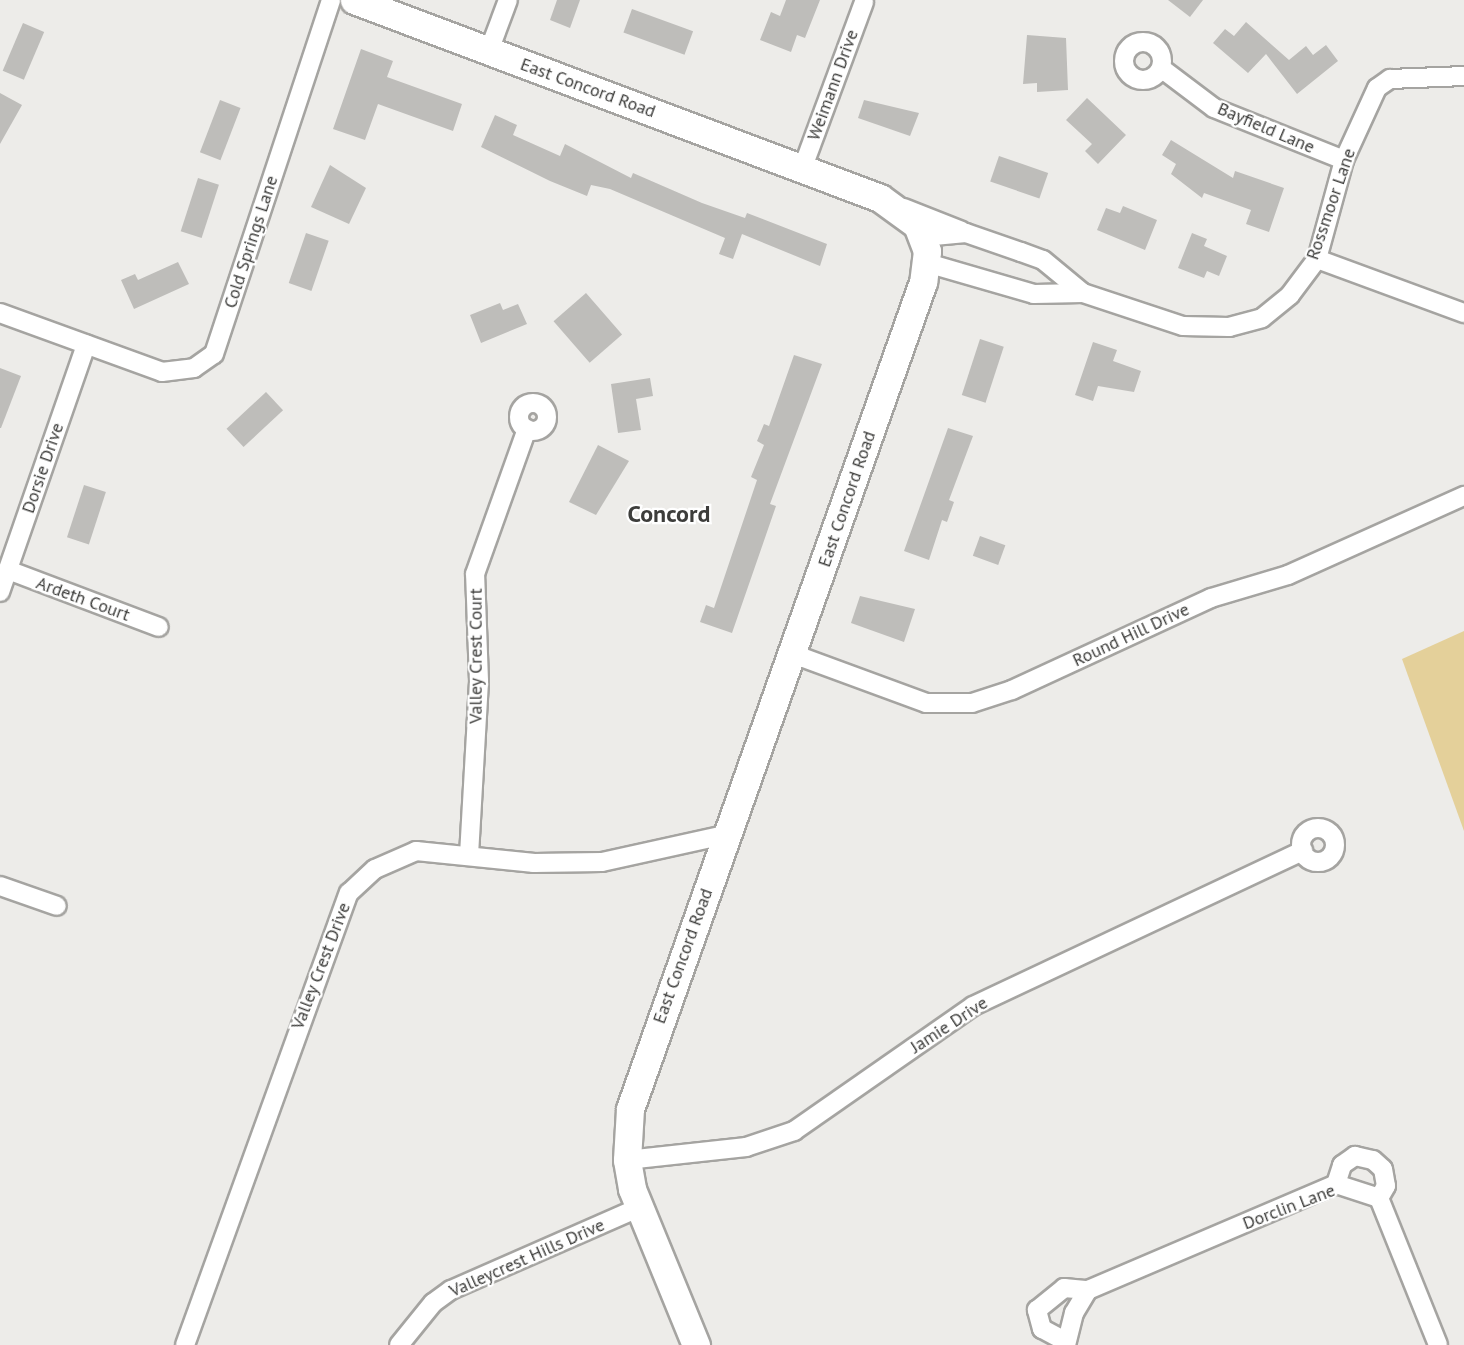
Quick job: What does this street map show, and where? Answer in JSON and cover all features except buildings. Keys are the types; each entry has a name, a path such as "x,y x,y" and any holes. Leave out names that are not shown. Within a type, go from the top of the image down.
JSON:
{"street":[{"name":"Cold Springs Lane","path":"0,313 162,372 194,368 214,354 331,0"},
{"name":"East Concord Road","path":"354,0 880,198 906,214 923,237 927,263 793,654 638,1079 627,1128 627,1160 638,1208 696,1345"},
{"path":"489,51 508,0"},
{"name":"Weimann Drive","path":"803,168 866,1"},
{"name":"Bayfield Lane","path":"1161,68 1215,108 1344,160"},
{"name":"Rossmoor Lane","path":"927,263 1034,294 1083,293 1183,327 1230,327 1262,318 1290,295 1317,259 1344,160 1377,88 1390,79 1464,76"},
{"name":"Rossmoor Lane","path":"880,198 966,233 1043,260 1083,293"},
{"name":"Rossmoor Lane","path":"923,237 966,233"},
{"path":"1317,259 1464,313"},
{"name":"Dorsie Drive","path":"0,592 86,345"},
{"name":"Valley Crest Court","path":"469,855 479,681 475,574 527,429"},
{"name":"Round Hill Drive","path":"793,654 926,703 972,703 1012,690 1211,598 1288,575 1464,496"},
{"name":"Ardeth Court","path":"8,570 159,627"},
{"name":"Valley Crest Drive","path":"185,1345 349,893 375,869 416,851 534,863 602,862 729,834"},
{"name":"Jamie Drive","path":"627,1160 746,1147 794,1131 973,1006 1303,851"},
{"path":"0,886 57,906"},
{"path":"1336,1184 1342,1165 1355,1156 1372,1160 1383,1169 1386,1186 1379,1198 1437,1345"},
{"name":"Dorclin Lane","path":"1088,1290 1066,1343 1042,1329 1037,1310 1064,1288 1088,1290 1336,1184 1379,1198"},
{"name":"Valleycrest Hills Drive","path":"399,1345 433,1303 451,1290 638,1208"}],"shaded area":[{"path":"1464,631 1464,831 1402,659"}],"district":[{"name":"Concord","path":"669,514"}]}
